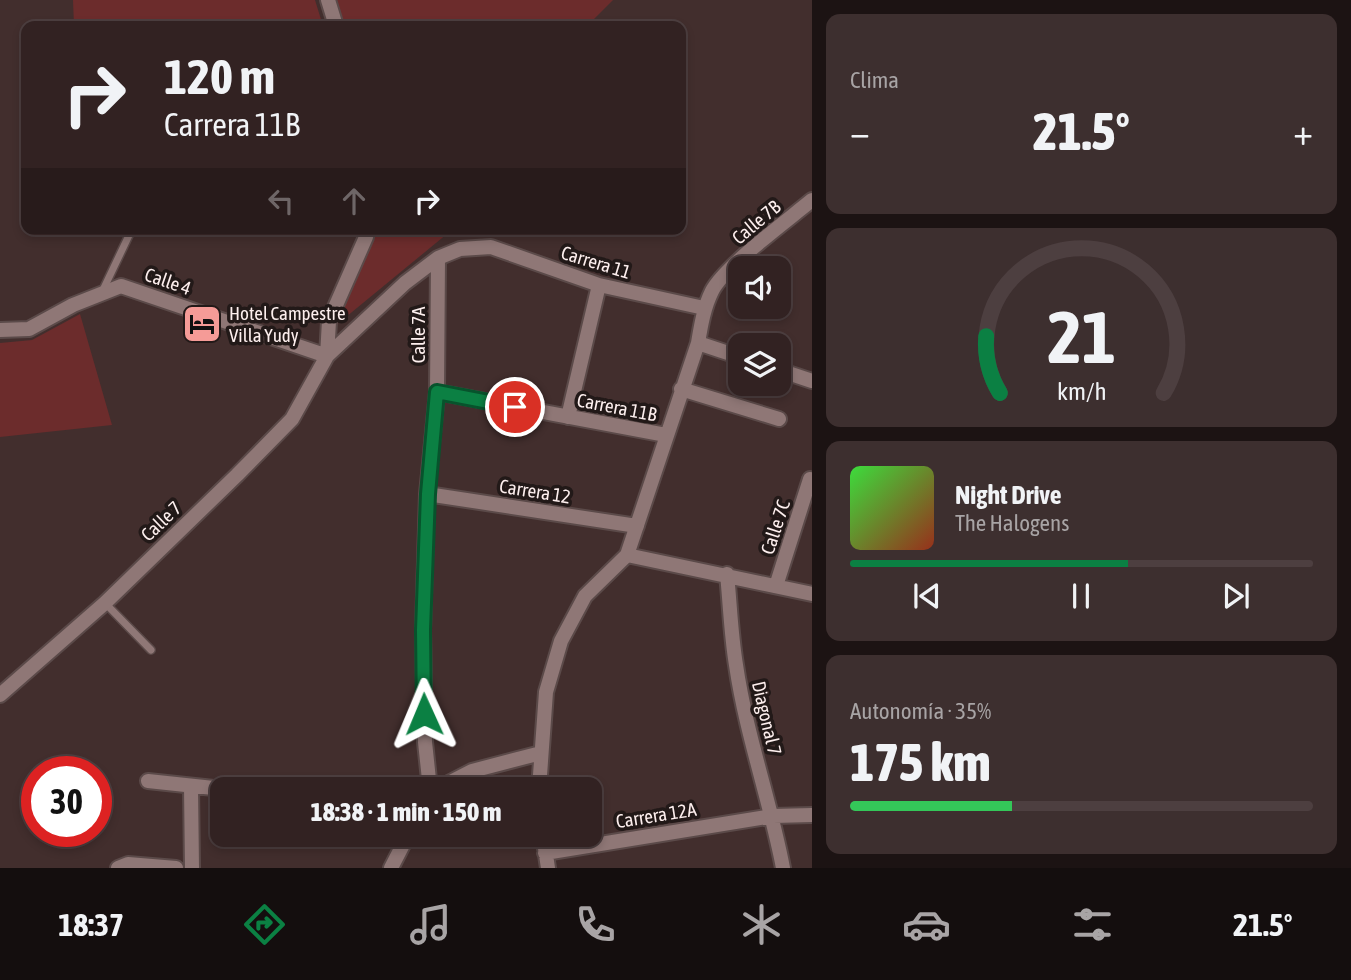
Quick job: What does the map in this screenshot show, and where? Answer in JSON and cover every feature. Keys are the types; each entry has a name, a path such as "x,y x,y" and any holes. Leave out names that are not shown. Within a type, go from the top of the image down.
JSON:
{"street":[{"path":"328,0 334,21"},
{"name":"Calle 7B","path":"628,555 698,343 705,309 713,288 726,272 812,200"},
{"path":"327,356 328,321 366,235"},
{"name":"Carrera 11","path":"438,258 460,249 491,247 598,285 705,309"},
{"path":"327,356 405,283 438,258"},
{"name":"Calle 7A","path":"429,777 425,742 423,630 428,494 437,392 438,258"},
{"path":"568,417 598,285"},
{"name":"Calle 4","path":"0,330 29,329 73,305 121,286 327,356"},
{"path":"698,343 728,353"},
{"name":"Calle 7","path":"0,695 105,603 292,419 327,356"},
{"path":"791,374 812,381"},
{"path":"681,389 779,419"},
{"name":"Carrera 11B","path":"437,392 666,435"},
{"name":"Calle 7C","path":"776,586 810,479"},
{"name":"Carrera 12","path":"428,494 637,526"},
{"path":"540,777 546,692 561,640 585,596 628,555 812,594"},
{"name":"Diagonal 7","path":"727,574 736,665 783,868"},
{"path":"460,777 472,771 541,753"},
{"path":"148,780 210,788"},
{"path":"191,786 192,868"},
{"path":"773,816 812,815"},
{"name":"Carrera 12A","path":"545,853 773,816"},
{"path":"391,868 402,847"},
{"path":"544,847 548,868"},
{"path":"118,868 128,864 176,868"}],"lane":[{"path":"102,293 129,235"},
{"path":"105,603 152,650"}],"shaded area":[{"path":"73,0 315,0 321,21 74,21"},
{"path":"334,0 613,0 592,21 340,21"},
{"path":"372,235 446,235 335,326 375,237"},
{"path":"80,314 112,425 0,437 0,343 32,340"}],"place":[{"name":"Hotel Campestre Villa Yudy","path":"202,324"}],"route":[{"path":"424,714 423,630 428,494 437,392 515,407"}]}
